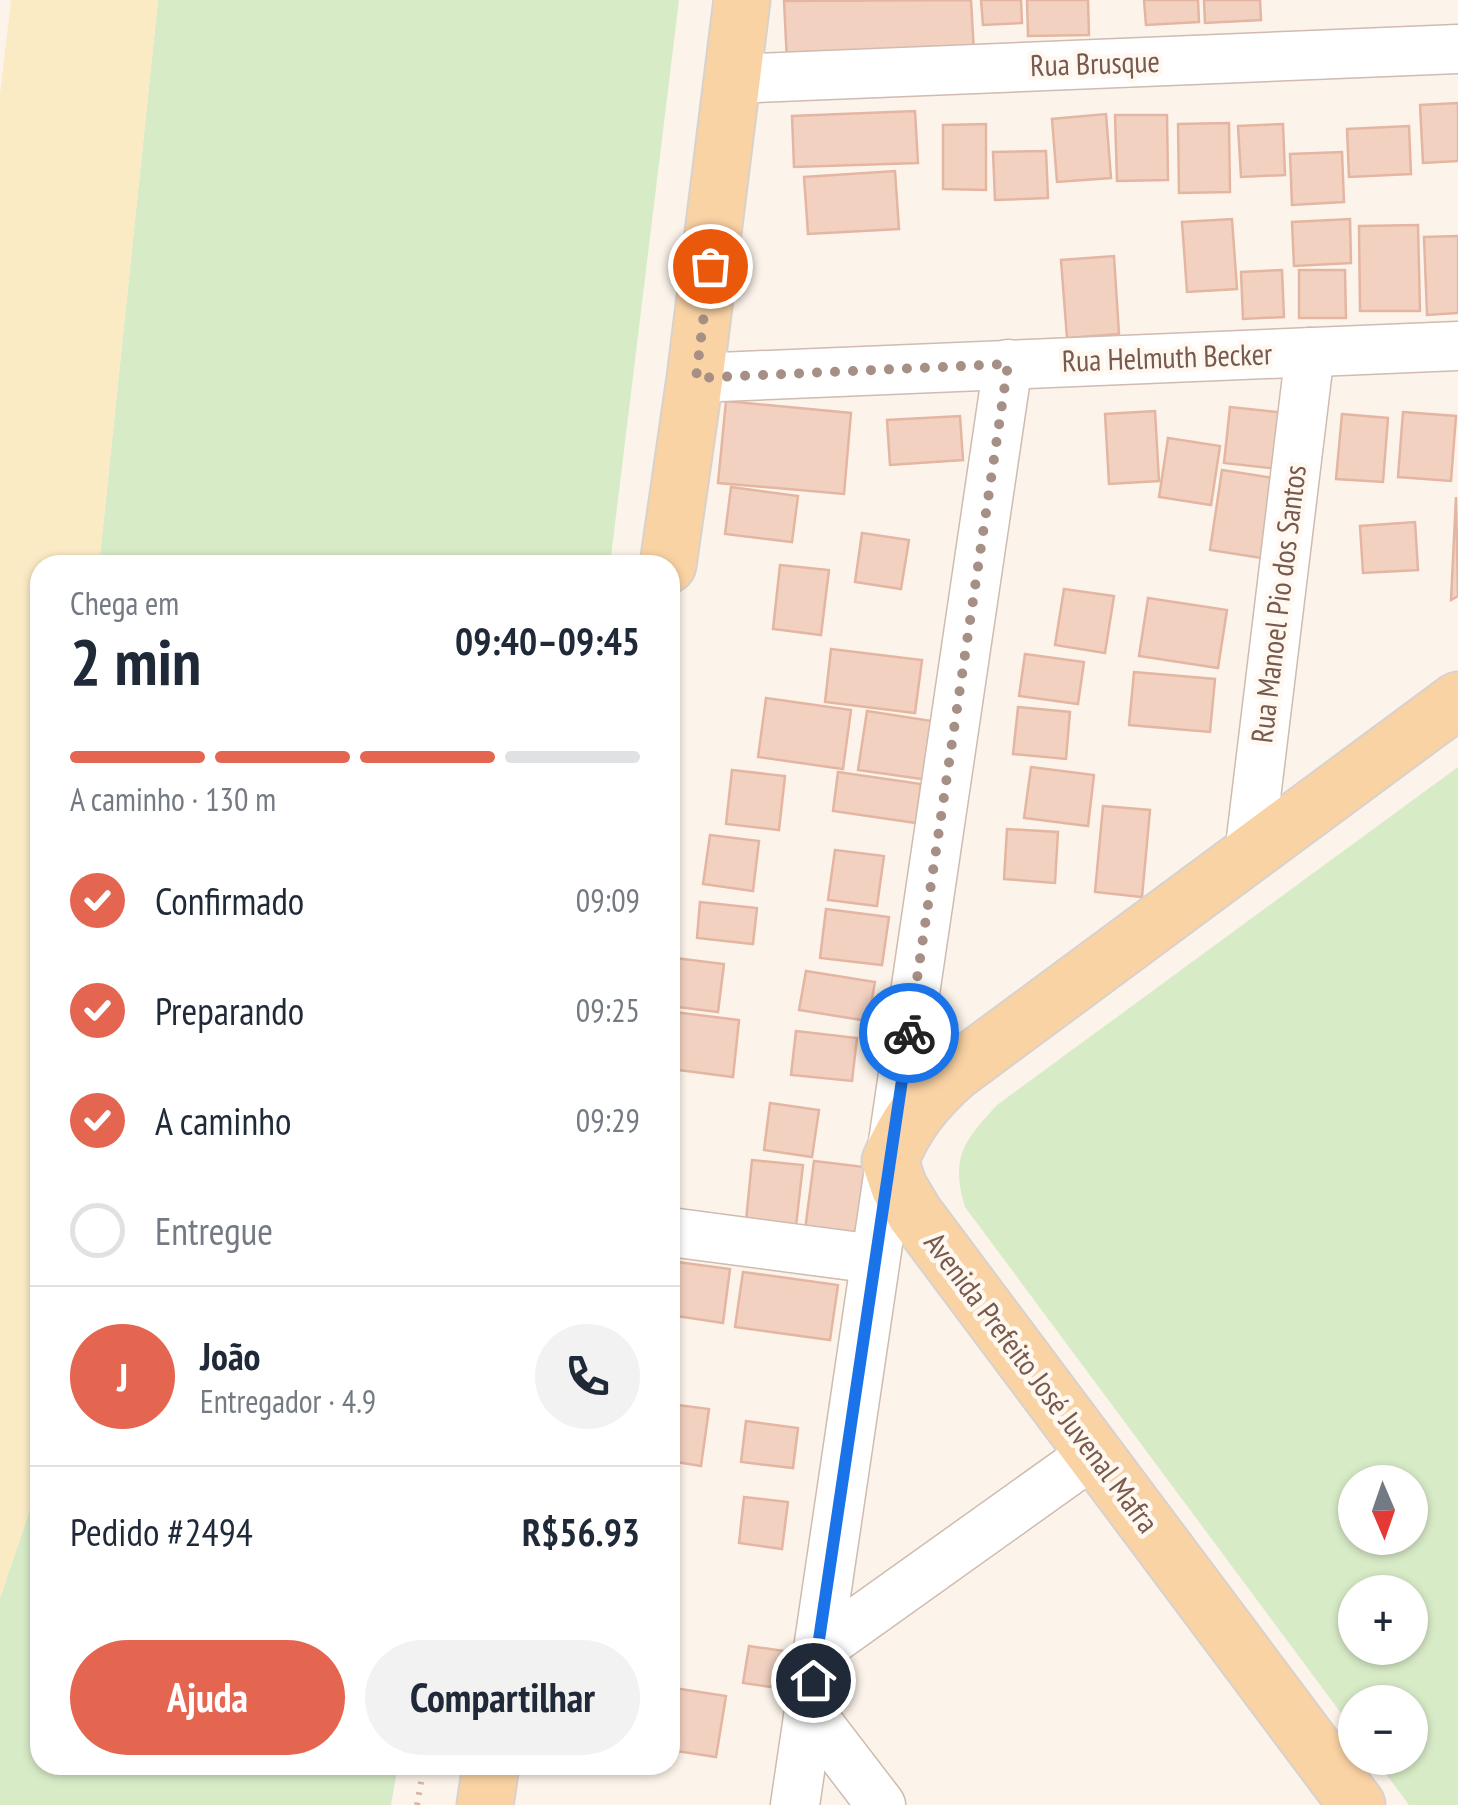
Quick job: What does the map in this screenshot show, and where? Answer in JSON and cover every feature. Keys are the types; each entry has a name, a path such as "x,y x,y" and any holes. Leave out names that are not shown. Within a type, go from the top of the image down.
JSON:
{"main road":[{"path":"669,555 696,378 742,0"},
{"path":"890,1160 917,1109 954,1073 1458,700"},
{"name":"Avenida Prefeito José Juvenal Mafra","path":"890,1160 915,1214 1357,1805"},
{"path":"484,1805 488,1775"}],"street":[{"name":"Rua Brusque","path":"733,79 1458,49"},
{"name":"Rua Helmuth Becker","path":"696,378 1458,346"},
{"name":"Rua Manoel Pio dos Santos","path":"1249,855 1310,352"},
{"path":"795,1805 1008,364"},
{"path":"680,1233 875,1259"},
{"path":"818,1650 1094,1453"},
{"path":"809,1711 880,1805"}],"path":[{"path":"417,1805 422,1775"}],"green space":[{"path":"158,0 679,0 611,555 100,555"},
{"path":"1458,767 1458,1805 1409,1805 1387,1775 1428,1775 1428,1685 1338,1685 1338,1709 965,1207 960,1162 976,1129 997,1105"},
{"path":"30,1510 30,1775 396,1775 391,1805 0,1805 0,1598"}],"sand":[{"path":"11,0 158,0 100,555 30,555 30,1510 0,1598 0,94"}],"building":[{"path":"971,0 974,53 787,62 784,1"},
{"path":"981,0 1021,0 1022,23 983,25"},
{"path":"1027,0 1088,0 1089,35 1028,36"},
{"path":"1144,0 1198,0 1199,22 1146,25"},
{"path":"1204,0 1260,0 1261,20 1205,23"},
{"path":"1458,103 1458,161 1423,163 1420,105"},
{"path":"915,111 918,163 794,167 792,116"},
{"path":"1106,114 1111,178 1057,182 1052,119"},
{"path":"1115,115 1167,115 1168,180 1117,181"},
{"path":"1229,123 1230,192 1179,193 1178,124"},
{"path":"986,124 986,190 943,189 943,125"},
{"path":"1283,124 1285,175 1241,177 1238,126"},
{"path":"1409,126 1411,174 1349,177 1347,129"},
{"path":"1046,151 1048,198 995,200 993,152"},
{"path":"1342,152 1344,202 1292,205 1290,154"},
{"path":"895,171 899,229 808,234 804,177"},
{"path":"1232,219 1237,289 1187,292 1182,222"},
{"path":"1350,219 1351,263 1294,266 1292,222"},
{"path":"1418,225 1420,311 1360,311 1359,226"},
{"path":"1458,236 1458,313 1427,315 1424,237"},
{"path":"1114,256 1119,334 1067,338 1061,260"},
{"path":"1282,270 1284,317 1243,319 1241,272"},
{"path":"1299,270 1345,270 1346,318 1299,318"},
{"path":"726,401 851,413 844,494 718,483"},
{"path":"1230,407 1285,413 1279,469 1224,463"},
{"path":"1155,411 1159,481 1109,484 1105,414"},
{"path":"1403,412 1456,416 1451,481 1398,477"},
{"path":"1342,414 1388,418 1383,482 1336,479"},
{"path":"960,416 963,460 890,465 887,420"},
{"path":"1168,438 1220,446 1211,505 1159,497"},
{"path":"1222,470 1274,478 1262,558 1210,550"},
{"path":"731,487 798,496 792,542 725,534"},
{"path":"1456,497 1458,596 1451,600"},
{"path":"1415,522 1418,570 1363,573 1360,526"},
{"path":"862,533 909,540 901,589 855,582"},
{"path":"780,565 829,570 821,635 773,629"},
{"path":"1064,589 1114,596 1105,653 1055,645"},
{"path":"1148,598 1227,610 1218,668 1139,656"},
{"path":"831,649 922,660 915,713 825,702"},
{"path":"1025,654 1084,662 1078,704 1019,696"},
{"path":"1134,672 1215,679 1210,732 1129,725"},
{"path":"766,698 851,710 843,769 758,757"},
{"path":"1018,707 1070,712 1066,759 1013,754"},
{"path":"867,711 938,722 929,780 858,770"},
{"path":"1031,767 1094,775 1088,826 1024,818"},
{"path":"732,770 785,776 779,830 726,824"},
{"path":"838,772 921,784 916,823 833,811"},
{"path":"1103,806 1150,810 1142,897 1095,892"},
{"path":"1007,829 1058,832 1055,883 1004,879"},
{"path":"710,835 759,841 753,891 703,884"},
{"path":"835,850 884,856 877,906 828,900"},
{"path":"700,902 757,908 753,944 697,938"},
{"path":"826,909 889,917 882,965 820,958"},
{"path":"680,959 724,964 718,1012 680,1007"},
{"path":"806,971 875,982 868,1021 799,1010"},
{"path":"680,1013 739,1020 733,1077 680,1070"},
{"path":"796,1031 857,1038 852,1081 791,1075"},
{"path":"770,1103 819,1110 812,1157 764,1150"},
{"path":"752,1160 803,1165 796,1226 746,1221"},
{"path":"814,1161 873,1168 865,1237 805,1230"},
{"path":"680,1262 730,1269 723,1323 680,1317"},
{"path":"743,1272 838,1285 830,1340 735,1327"},
{"path":"680,1405 709,1409 701,1466 680,1463"},
{"path":"746,1421 798,1428 793,1468 741,1462"},
{"path":"744,1497 788,1502 782,1549 739,1543"},
{"path":"749,1646 791,1652 786,1689 743,1683"},
{"path":"680,1689 726,1696 716,1757 680,1752"}],"way so far":[{"path":"710,266 696,378 1008,364 909,1033"}],"route":[{"path":"813,1680 909,1033"}]}
